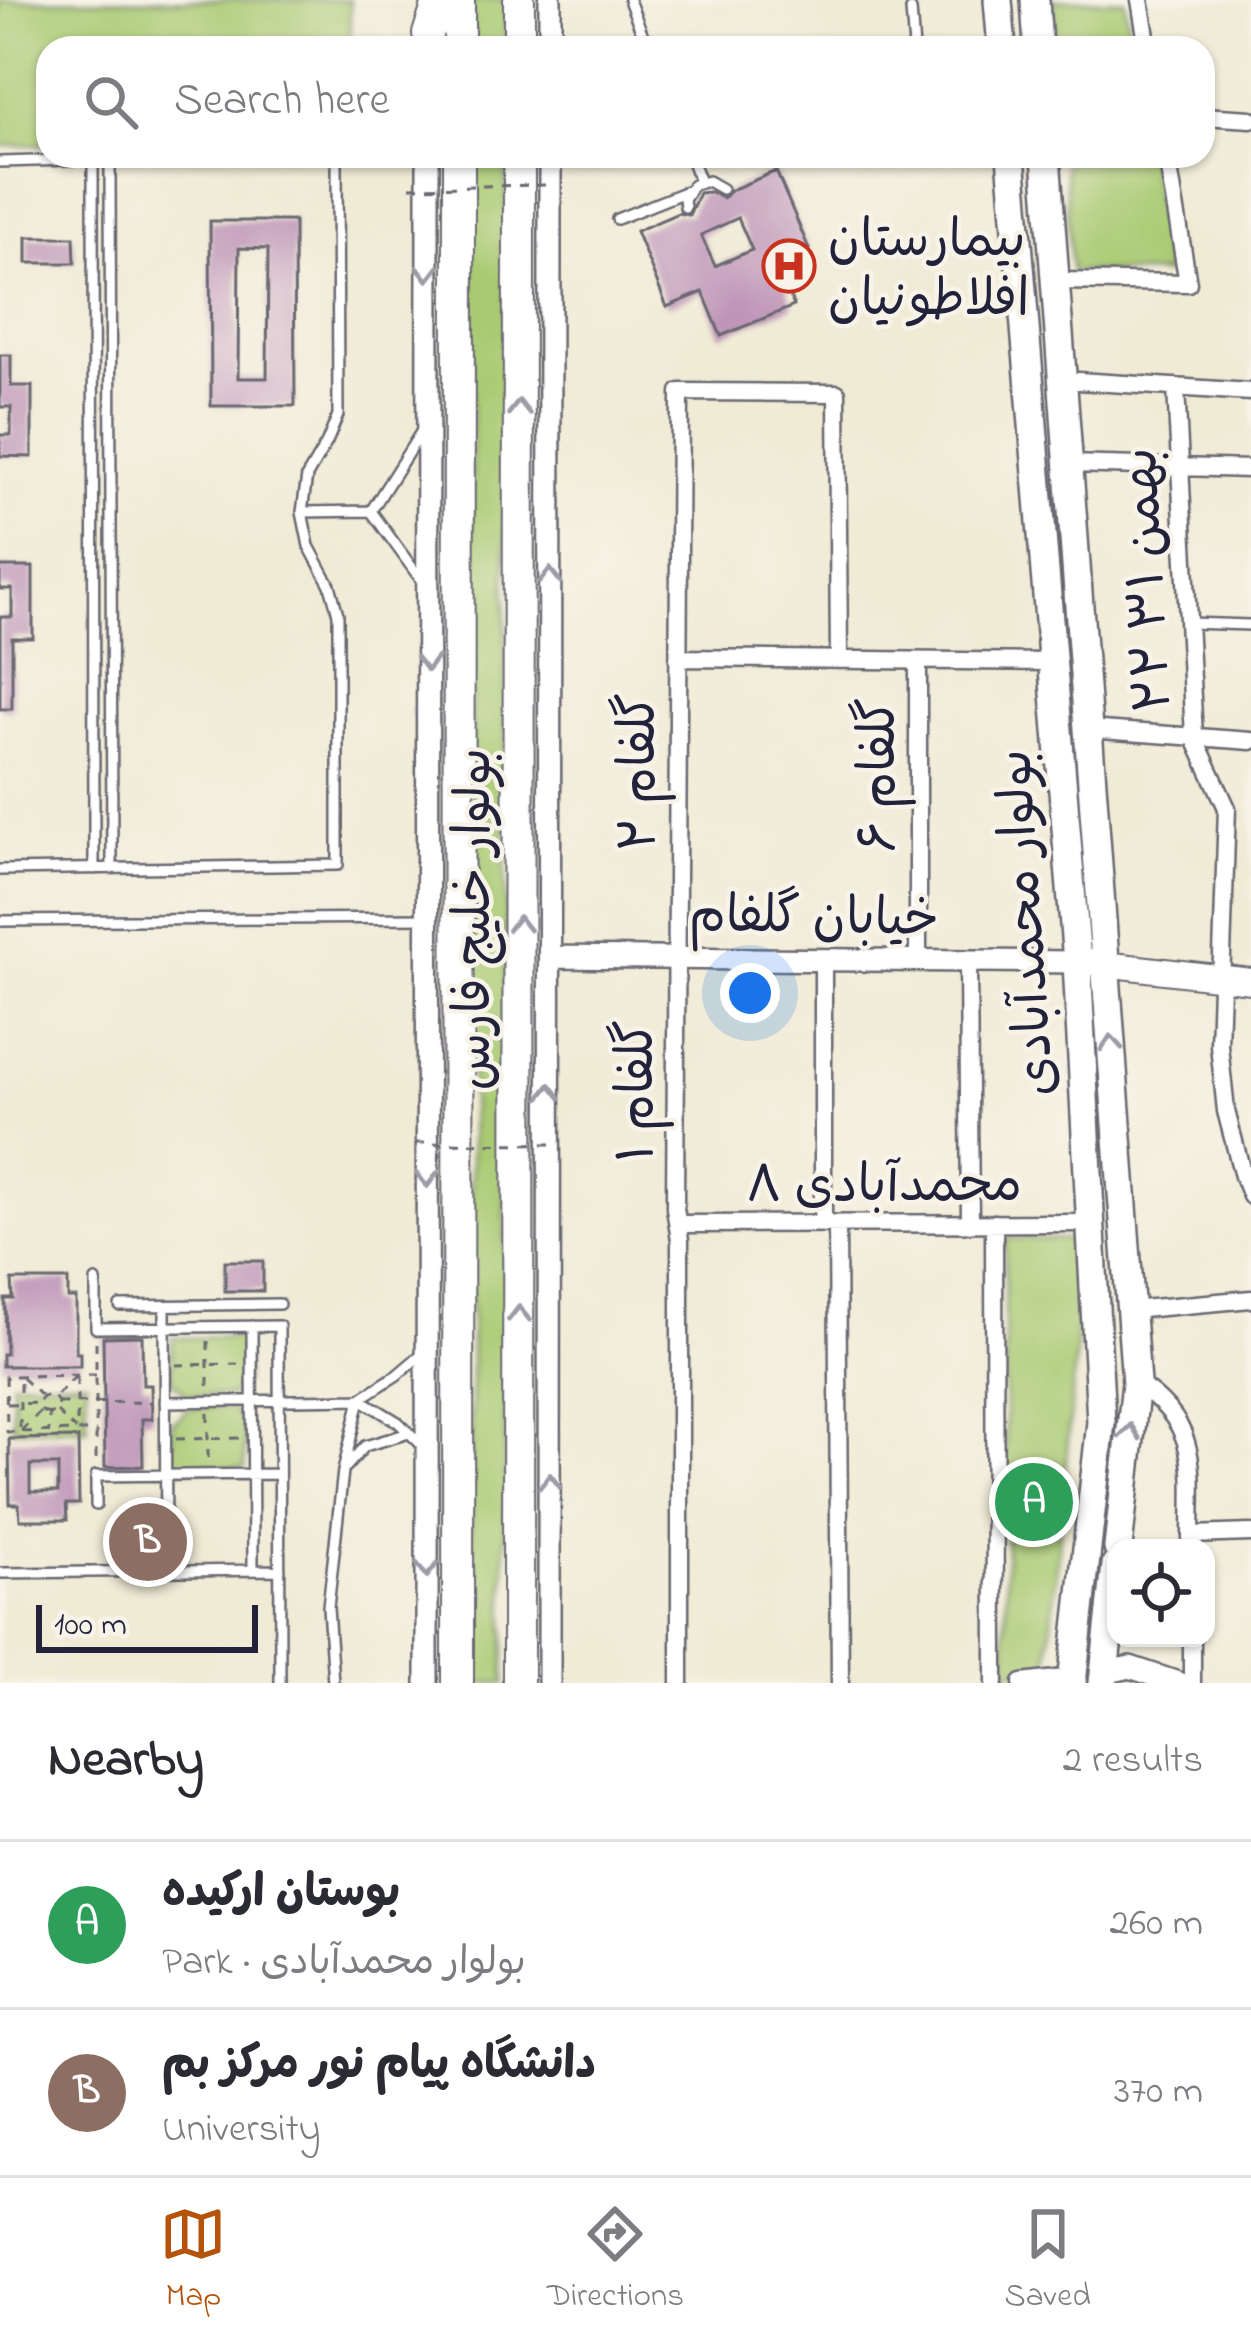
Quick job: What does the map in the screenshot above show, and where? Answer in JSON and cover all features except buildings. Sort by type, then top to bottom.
[{"type":"highway","points":[[429,36],[439,0]]},
{"type":"highway","points":[[459,0],[459,36]]},
{"type":"highway","points":[[519,0],[519,36]]},
{"type":"highway","name":"بولوار خلیج فارس","points":[[458,168],[458,1683]]},
{"type":"highway","name":"بولوار خلیج فارس","points":[[518,1683],[535,168]]},
{"type":"main road","points":[[998,0],[1001,36]]},
{"type":"main road","points":[[1035,0],[1037,36]]},
{"type":"main road","name":"بولوار محمدآبادی","points":[[1012,168],[1052,662],[1091,963],[1136,1383],[1119,1539]]},
{"type":"main road","name":"بولوار محمدآبادی","points":[[1047,168],[1088,730],[1090,1223],[1100,1422],[1072,1680]]},
{"type":"main road","points":[[1017,231],[1052,231]]},
{"type":"main road","points":[[1091,963],[1251,982]]},
{"type":"main road","points":[[1072,1680],[1104,1678],[1107,1647]]},
{"type":"street","points":[[428,0],[428,36]]},
{"type":"street","points":[[550,36],[550,1],[560,0]]},
{"type":"street","points":[[1140,0],[1146,36]]},
{"type":"street","points":[[1215,116],[1251,118]]},
{"type":"street","points":[[427,1683],[428,168]]},
{"type":"street","points":[[541,168],[550,185],[549,1683]]},
{"type":"street","points":[[1055,281],[1188,284],[1169,168]]},
{"type":"street","points":[[1062,380],[1251,392]]},
{"type":"street","name":"۲۲ بهمن ۳۱","points":[[1176,387],[1194,737],[1227,808],[1219,1045],[1226,1111],[1251,1196]]},
{"type":"street","name":"گلفام ۲","points":[[677,958],[680,392],[836,393],[839,660]]},
{"type":"street","points":[[1068,464],[1251,469]]},
{"type":"street","points":[[678,658],[1052,662]]},
{"type":"street","name":"گلفام ۶","points":[[918,661],[918,960]]},
{"type":"street","points":[[1088,730],[1251,741]]},
{"type":"street","name":"خیابان گلفام","points":[[550,957],[1091,963]]},
{"type":"street","name":"گلفام ۱","points":[[677,958],[680,1683]]},
{"type":"street","points":[[823,959],[839,1683]]},
{"type":"street","points":[[968,961],[970,1224]]},
{"type":"street","points":[[994,1223],[995,1683]]},
{"type":"street","name":"محمدآبادی ۸","points":[[678,1224],[1090,1223]]},
{"type":"street","points":[[1130,1310],[1251,1299]]},
{"type":"street","points":[[1136,1383],[1159,1397],[1183,1429],[1189,1450],[1191,1539]]},
{"type":"street","points":[[1204,1539],[1251,1532]]},
{"type":"street","points":[[1192,1647],[1192,1683]]},
{"type":"street","points":[[1104,1678],[1130,1667],[1178,1683]]},
{"type":"street","points":[[1022,1683],[1072,1680]]},
{"type":"lane","points":[[629,0],[643,36]]},
{"type":"lane","points":[[911,10],[913,36]]},
{"type":"lane","points":[[0,162],[36,161]]},
{"type":"lane","points":[[92,168],[94,869]]},
{"type":"lane","points":[[110,168],[112,868]]},
{"type":"lane","points":[[0,870],[338,865],[338,614],[330,585],[309,546],[302,512],[307,476],[338,415],[338,168]]},
{"type":"lane","points":[[695,168],[700,182]]},
{"type":"lane","points":[[617,219],[700,182],[722,189]]},
{"type":"lane","points":[[685,207],[687,191]]},
{"type":"lane","points":[[371,511],[428,422]]},
{"type":"lane","points":[[302,512],[371,511]]},
{"type":"lane","points":[[371,511],[428,588]]},
{"type":"lane","points":[[1188,623],[1251,625]]},
{"type":"lane","points":[[0,921],[427,918]]},
{"type":"lane","points":[[96,1281],[96,1328],[279,1326],[280,1683]]},
{"type":"lane","points":[[120,1306],[279,1304]]},
{"type":"lane","points":[[165,1306],[166,1571]]},
{"type":"lane","points":[[252,1326],[253,1570]]},
{"type":"lane","points":[[333,1683],[328,1606],[343,1472],[360,1400],[427,1350]]},
{"type":"lane","points":[[165,1402],[360,1400],[398,1422],[427,1449]]},
{"type":"lane","points":[[343,1472],[365,1446],[410,1433]]},
{"type":"lane","points":[[96,1505],[96,1476],[279,1474]]},
{"type":"lane","points":[[0,1573],[280,1570]]},
{"type":"path","points":[[410,187],[550,185]]},
{"type":"path","points":[[416,1143],[557,1144]]},
{"type":"path","points":[[96,1328],[96,1476]]},
{"type":"path","points":[[165,1365],[252,1364]]},
{"type":"path","points":[[56,1411],[57,1400],[77,1375]]},
{"type":"path","points":[[77,1375],[77,1431]]},
{"type":"path","points":[[96,1375],[7,1376],[7,1432],[96,1431]]},
{"type":"path","points":[[20,1376],[41,1400],[41,1411],[20,1432]]},
{"type":"path","points":[[20,1376],[20,1432]]},
{"type":"path","points":[[7,1404],[49,1395],[77,1403],[152,1402]]},
{"type":"path","points":[[41,1411],[56,1411]]},
{"type":"path","points":[[56,1411],[77,1431]]},
{"type":"path","points":[[49,1414],[49,1432]]},
{"type":"path","points":[[165,1439],[252,1438]]},
{"type":"green space","points":[[0,0],[350,0],[350,36],[36,36],[36,144],[0,146]]},
{"type":"green space","points":[[472,0],[506,0],[506,36],[472,36]]},
{"type":"green space","points":[[1053,0],[1125,0],[1130,36],[1055,36]]},
{"type":"green space","points":[[472,168],[506,168],[505,1683],[471,1683]]},
{"type":"green space","points":[[1065,168],[1151,168],[1167,274],[1071,271]]},
{"type":"green space","points":[[1005,1239],[1071,1239],[1077,1338],[1048,1666],[1006,1672]]},
{"type":"green space","points":[[245,1337],[245,1382],[231,1396],[186,1396],[172,1383],[172,1338]]},
{"type":"green space","points":[[86,1380],[87,1428],[13,1429],[12,1381]]},
{"type":"green space","points":[[186,1408],[231,1408],[245,1421],[245,1468],[172,1469],[172,1422]]},
{"type":"place","name":"بیمارستان افلاطونیان","points":[[789,266]]},
{"type":"place","name":"بوستان ارکیده","points":[[1034,1502]]},
{"type":"place","name":"دانشگاه پیام نور مرکز بم","points":[[148,1542]]}]
